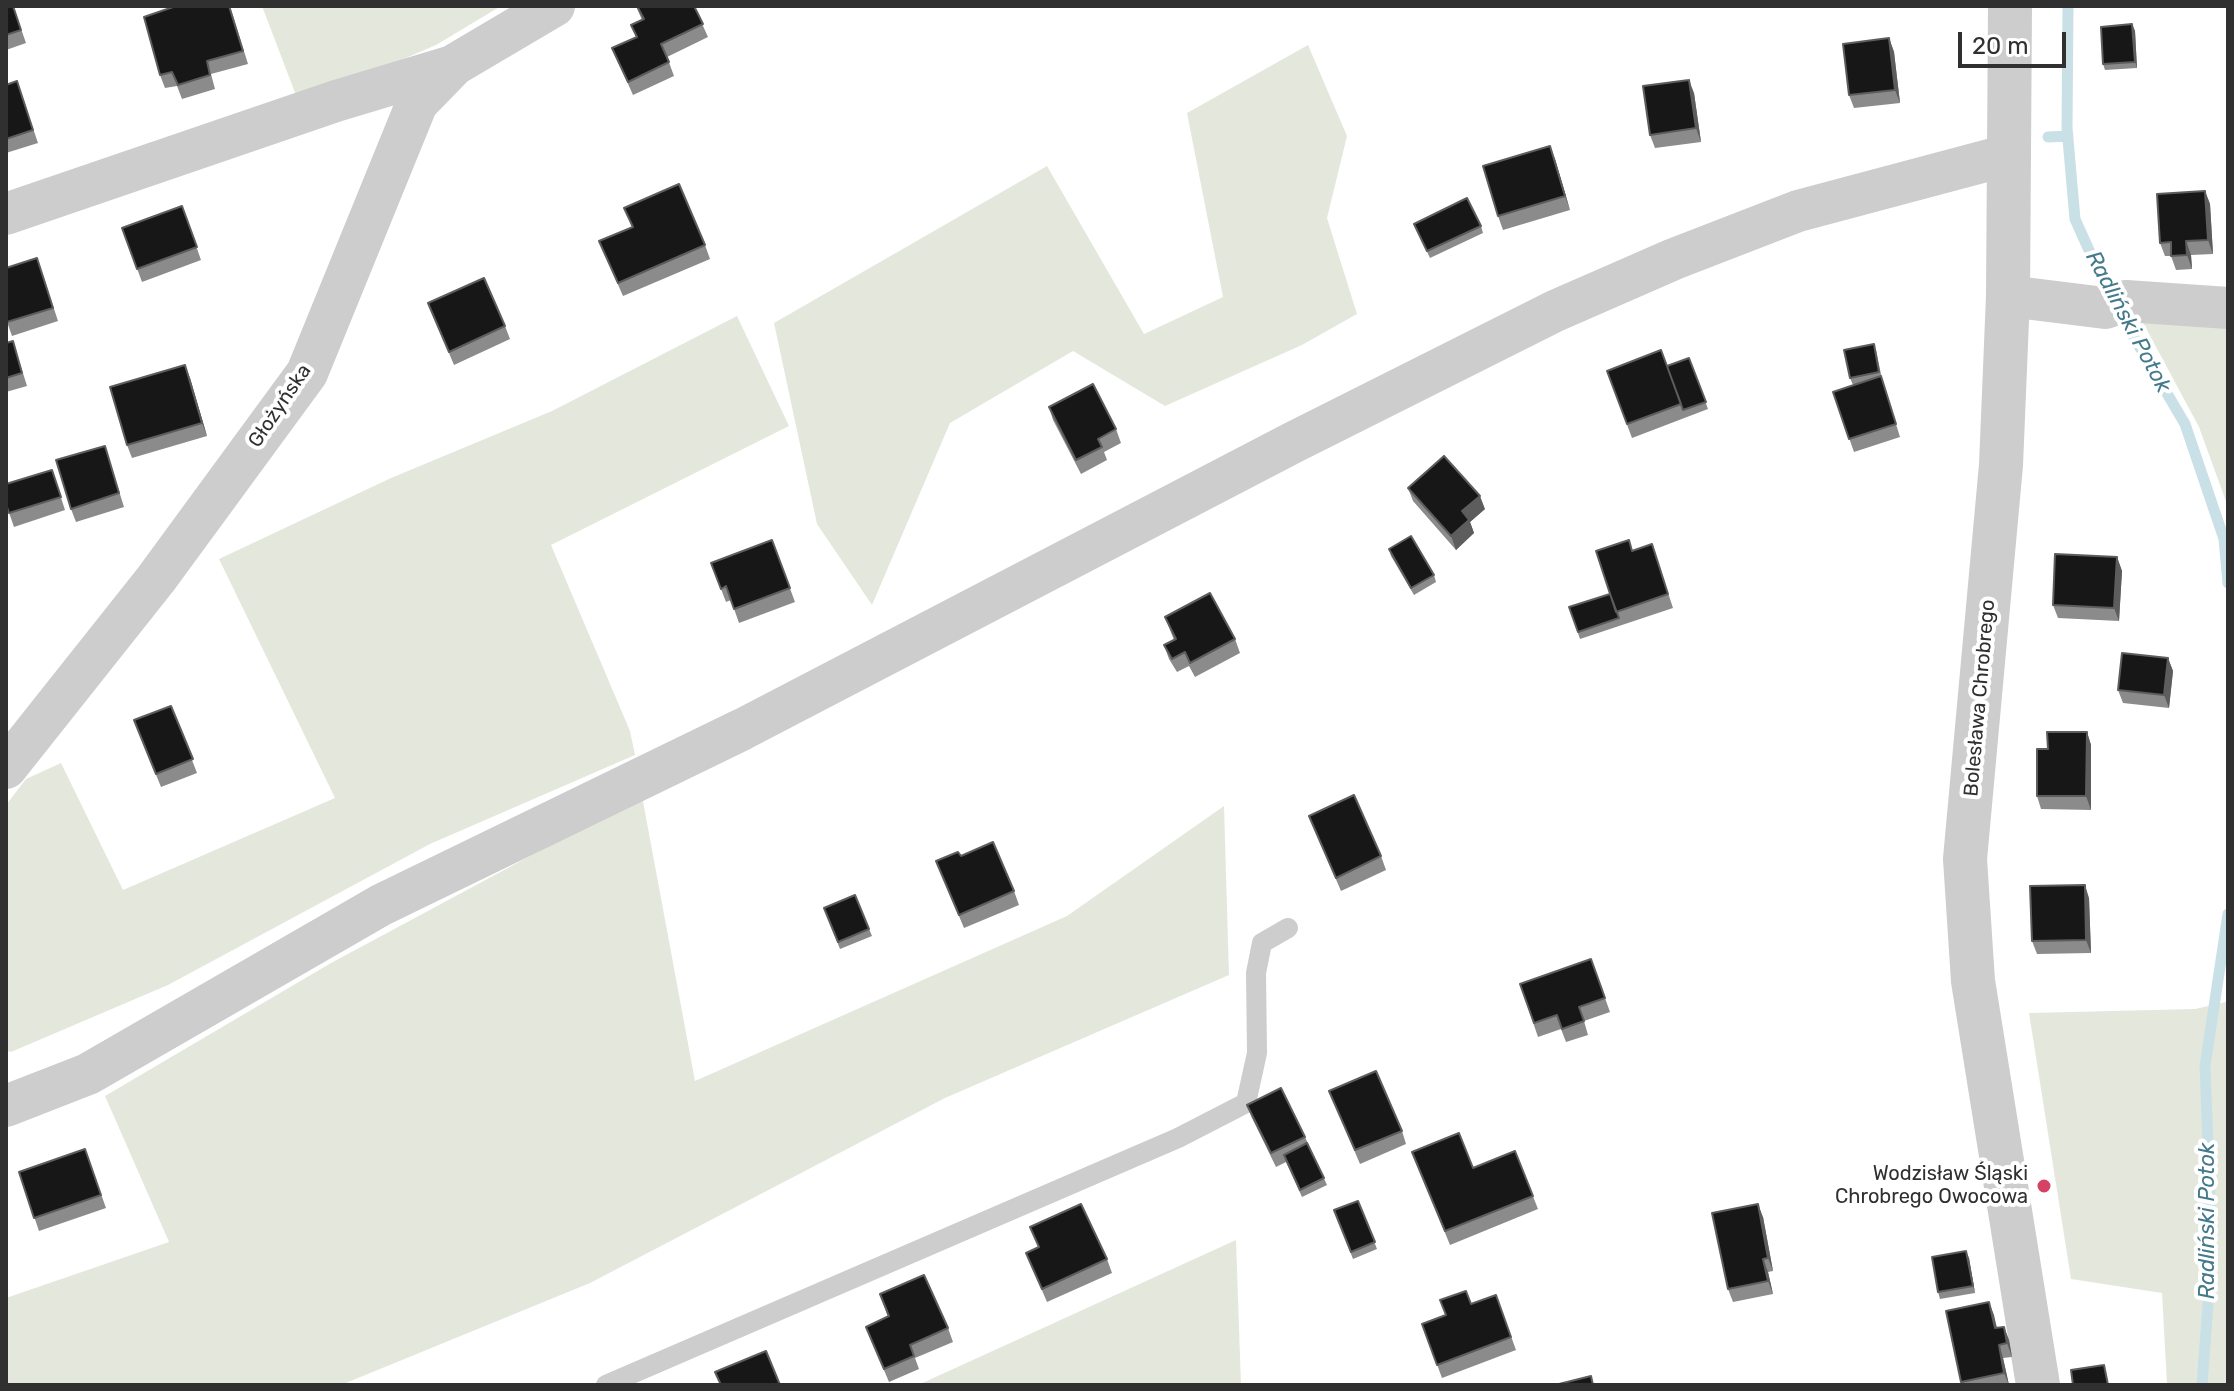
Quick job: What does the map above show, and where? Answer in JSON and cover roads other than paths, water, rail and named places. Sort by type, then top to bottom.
[{"type":"street","name":"Głożyńska","points":[[6,768],[156,579],[307,373],[417,103],[454,65],[554,6]]},
{"type":"street","name":"Bolesława Chrobrego","points":[[2010,6],[2008,296],[2001,465],[1965,859],[1973,981],[2038,1385]]},
{"type":"street","points":[[6,214],[336,101],[454,65]]},
{"type":"street","points":[[6,1106],[88,1074],[381,905],[743,729],[1294,442],[1555,311],[1674,259],[1798,211],[2008,155]]},
{"type":"street","points":[[2008,296],[2228,308]]},
{"type":"lane","points":[[606,1385],[1178,1138],[1246,1103],[1257,1053],[1256,973],[1262,943],[1288,928]]},
{"type":"waterway","name":"Radliński Potok","points":[[2068,6],[2067,128],[2075,219],[2110,297]]},
{"type":"waterway","points":[[2048,137],[2068,136]]},
{"type":"waterway","name":"Radliński Potok","points":[[2119,312],[2185,424],[2224,539],[2228,583]]},
{"type":"waterway","name":"Radliński Potok","points":[[2202,1385],[2212,1250],[2205,1066],[2228,914]]},
{"type":"place","name":"Wodzisław Śląski Chrobrego Owocowa","points":[[2044,1186]]}]
